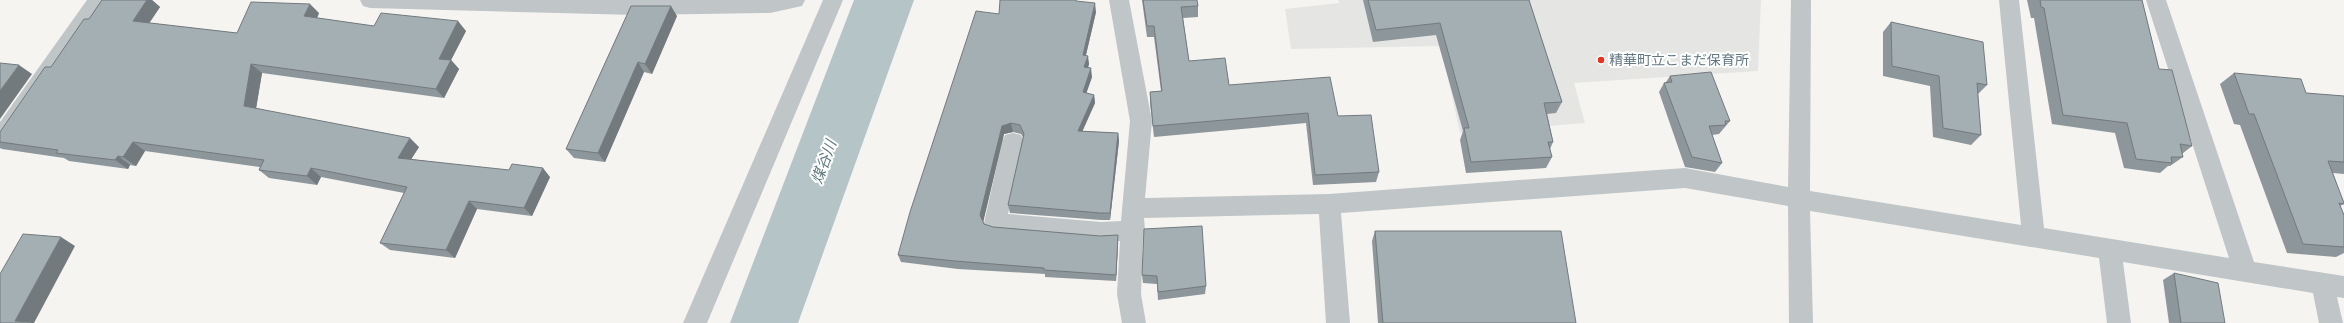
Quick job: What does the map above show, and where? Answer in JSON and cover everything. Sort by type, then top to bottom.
[{"type":"street","points":[[0,139],[98,0]]},
{"type":"street","points":[[370,0],[636,7],[770,4],[795,0]]},
{"type":"street","points":[[695,323],[833,0]]},
{"type":"street","points":[[1119,0],[1141,120],[1133,208],[1134,230],[1129,294],[1134,323]]},
{"type":"street","points":[[1800,323],[1799,198],[1801,0]]},
{"type":"street","points":[[2009,0],[2033,236]]},
{"type":"street","points":[[2156,0],[2245,271]]},
{"type":"street","points":[[1013,142],[995,223],[1101,232],[1134,230]]},
{"type":"street","points":[[1133,208],[1329,204],[1685,178],[2110,250],[2334,286],[2331,323]]},
{"type":"street","points":[[1329,204],[1338,323]]},
{"type":"street","points":[[2110,250],[2119,323]]},
{"type":"shaded area","name":"精華町立こまだ保育所","points":[[1338,0],[1761,0],[1758,71],[1574,83],[1585,123],[1460,133],[1441,46],[1291,49],[1285,9],[1339,3]]},
{"type":"building","points":[[102,0],[147,0],[133,21],[237,33],[251,2],[310,4],[304,16],[374,26],[381,13],[458,21],[439,59],[451,60],[436,89],[251,64],[244,106],[410,138],[398,158],[509,170],[512,164],[543,168],[524,208],[469,201],[446,250],[380,243],[407,187],[311,168],[307,176],[259,170],[264,160],[133,142],[123,157],[118,156],[115,160],[56,153],[58,150],[0,142],[0,132],[45,67],[51,67],[84,19],[89,19]]},
{"type":"building","points":[[1000,0],[1076,0],[1095,3],[1083,55],[1088,56],[1084,67],[1091,68],[1083,92],[1094,95],[1078,131],[1118,133],[1110,213],[1100,213],[1008,205],[1024,134],[1020,125],[1011,123],[1002,126],[980,215],[984,224],[993,227],[1100,236],[1118,235],[1116,275],[1044,270],[1044,268],[898,255],[910,212],[976,11],[999,14]]},
{"type":"building","points":[[1143,0],[1197,0],[1198,6],[1181,7],[1189,61],[1225,58],[1229,85],[1330,77],[1338,116],[1371,115],[1379,172],[1315,175],[1308,113],[1153,126],[1150,92],[1162,91],[1154,26],[1147,26]]},
{"type":"building","points":[[1368,0],[1529,0],[1562,102],[1544,103],[1553,142],[1548,142],[1552,157],[1471,162],[1464,128],[1469,128],[1440,23],[1376,30]]},
{"type":"building","points":[[2040,0],[2142,0],[2159,69],[2172,70],[2192,146],[2180,144],[2183,157],[2171,157],[2172,163],[2136,159],[2127,123],[2063,115],[2044,8],[2041,7]]},
{"type":"building","points":[[631,6],[671,6],[645,64],[638,62],[598,153],[566,149]]},
{"type":"building","points":[[1891,22],[1983,42],[1987,85],[1977,83],[1981,135],[1943,128],[1939,76],[1892,66]]},
{"type":"building","points":[[0,63],[19,65],[0,91]]},
{"type":"building","points":[[1711,72],[1730,121],[1725,121],[1726,125],[1709,126],[1722,163],[1692,157],[1664,83],[1672,82],[1670,76]]},
{"type":"building","points":[[2234,73],[2301,79],[2306,93],[2344,96],[2344,162],[2328,161],[2344,203],[2339,203],[2344,215],[2344,247],[2303,244],[2254,114],[2249,114]]},
{"type":"building","points":[[1202,226],[1206,286],[1158,292],[1157,276],[1142,275],[1144,229]]},
{"type":"building","points":[[1375,231],[1561,231],[1576,323],[1383,323]]},
{"type":"building","points":[[23,234],[61,237],[15,321],[31,323],[0,323],[0,274]]},
{"type":"building","points":[[2174,273],[2218,283],[2225,323],[2181,323]]},
{"type":"waterway","name":"煤谷川","points":[[764,323],[884,0]]},
{"type":"place","name":"精華町立こまだ保育所","points":[[1601,60]]}]
